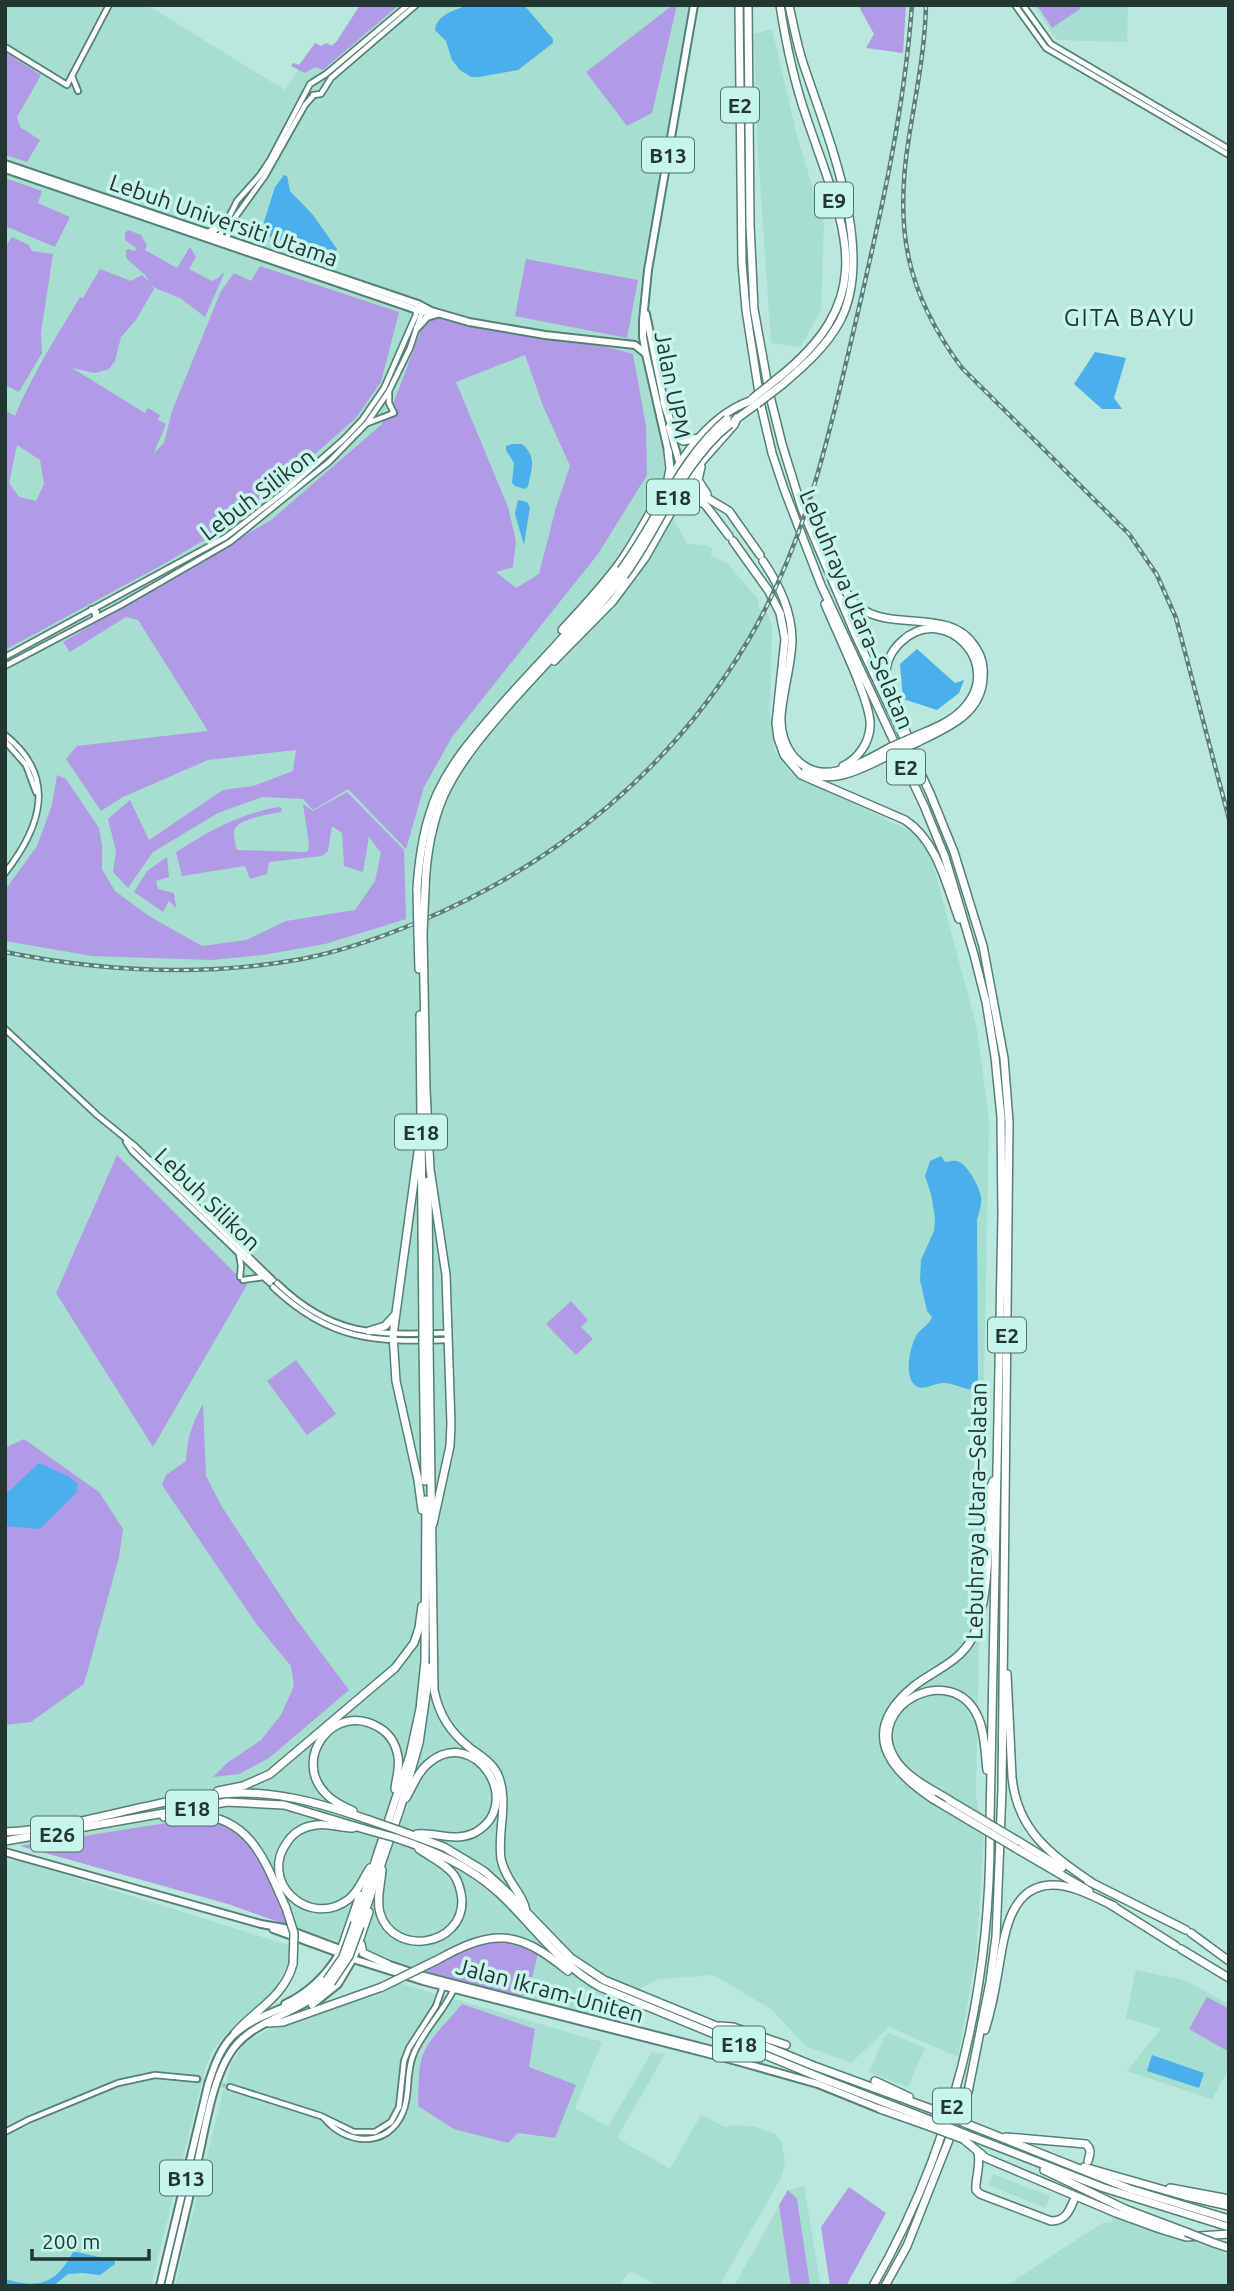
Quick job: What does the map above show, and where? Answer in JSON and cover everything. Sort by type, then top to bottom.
[{"type":"highway","name":"Lebuhraya Utara–Selatan","points":[[739,5],[742,250],[746,310],[761,406],[772,453],[821,585],[925,808],[945,857],[986,1002],[995,1057],[1000,1117],[1002,1216],[988,1914],[981,1977],[954,2099],[939,2144],[897,2242],[873,2286]]},
{"type":"highway","name":"Lebuhraya Utara–Selatan","points":[[748,5],[750,224],[754,309],[769,392],[802,509],[855,634],[930,793],[954,852],[983,946],[1004,1058],[1009,1122],[1002,1790],[996,1937],[968,2092],[907,2246],[885,2286]]},
{"type":"highway","name":"E9","points":[[780,5],[791,66],[844,232],[846,262],[838,307],[824,333],[780,381]]},
{"type":"highway","name":"E9","points":[[729,421],[813,359],[841,319],[851,287],[851,230],[822,113],[803,62],[789,5]]},
{"type":"highway","points":[[805,115],[816,120],[822,113]]},
{"type":"highway","points":[[552,649],[554,640],[621,561],[699,438],[727,412],[753,401]]},
{"type":"highway","name":"E9","points":[[729,421],[737,418],[753,401]]},
{"type":"highway","points":[[664,402],[675,436],[683,441],[699,438]]},
{"type":"highway","points":[[530,682],[540,676],[612,601],[645,558],[704,456],[734,425],[737,418]]},
{"type":"highway","name":"E18","points":[[421,889],[435,822],[453,778],[473,746],[603,602],[694,453],[709,435],[729,421]]},
{"type":"highway","points":[[667,486],[670,469],[668,451]]},
{"type":"highway","points":[[704,456],[698,480],[707,501],[768,590],[780,613],[785,639],[777,732],[780,746],[789,763],[801,775],[814,782],[917,827],[930,846],[974,955]]},
{"type":"highway","points":[[678,468],[688,483],[707,501],[729,511],[778,583],[789,612],[792,639],[781,717],[784,743],[797,761],[812,770],[827,772],[846,769],[961,719],[975,703],[984,678],[982,659],[977,649],[971,640],[954,628],[933,622],[873,615],[858,607],[847,595],[811,518],[802,509]]},
{"type":"highway","points":[[667,486],[678,485],[680,497]]},
{"type":"highway","points":[[662,528],[681,503],[689,500],[707,501]]},
{"type":"highway","name":"E18","points":[[426,1329],[421,1136],[420,856],[428,821],[447,776],[469,742],[622,573]]},
{"type":"highway","points":[[821,585],[822,597],[868,708],[870,727],[866,742],[858,755],[848,763],[827,772]]},
{"type":"highway","points":[[917,739],[953,718],[968,703],[976,687],[978,670],[974,655],[960,638],[944,631],[927,629],[905,638],[891,655],[886,674],[891,698],[929,784],[930,793]]},
{"type":"highway","points":[[789,763],[810,774],[828,778],[849,773],[892,750]]},
{"type":"highway","name":"E18","points":[[397,1806],[419,1709],[425,1661],[428,1124],[421,934]]},
{"type":"highway","points":[[428,1124],[430,1169],[446,1275],[450,1446],[431,1528]]},
{"type":"highway","points":[[421,1136],[393,1338],[396,1381],[422,1509],[426,1517]]},
{"type":"highway","points":[[369,1331],[384,1326],[395,1315]]},
{"type":"highway","name":"E18","points":[[379,1862],[419,1743],[432,1649],[426,1344]]},
{"type":"highway","points":[[996,1472],[990,1487],[982,1615],[971,1641],[957,1657],[914,1686],[897,1702],[888,1716],[883,1735],[887,1756],[902,1776],[933,1799],[1072,1874],[1188,1931],[1229,1961]]},
{"type":"highway","points":[[204,1796],[243,1786],[270,1774],[396,1668],[407,1655],[419,1628],[426,1580]]},
{"type":"highway","points":[[1003,1614],[1014,1794],[1025,1820],[1043,1847],[1091,1882]]},
{"type":"highway","points":[[432,1649],[434,1690],[444,1721],[458,1738],[489,1762],[500,1780],[501,1856],[506,1875],[525,1903],[526,1912]]},
{"type":"highway","points":[[990,1788],[982,1728],[976,1713],[967,1702],[952,1692],[927,1691],[911,1697],[898,1709],[892,1718],[890,1742],[893,1756],[918,1781],[1229,1978]]},
{"type":"highway","points":[[367,1820],[324,1792],[316,1774],[314,1759],[319,1742],[323,1735],[339,1724],[364,1721],[379,1727],[395,1745],[399,1760],[397,1806]]},
{"type":"highway","points":[[397,1806],[422,1769],[443,1754],[463,1754],[476,1759],[494,1781],[494,1808],[488,1821],[475,1832],[457,1837],[428,1833],[412,1839]]},
{"type":"highway","name":"E18","points":[[107,1814],[204,1796],[244,1793],[285,1796],[367,1820],[397,1834],[444,1847],[472,1862],[494,1879],[526,1912],[554,1951],[578,1973],[600,1987],[932,2124],[1104,2188],[1229,2227]]},
{"type":"highway","name":"E18","points":[[109,1824],[227,1802],[249,1801],[284,1805],[364,1829],[397,1834]]},
{"type":"highway","name":"E26","points":[[5,1832],[107,1814]]},
{"type":"highway","points":[[135,1819],[197,1815],[212,1817],[237,1827],[257,1848],[286,1908],[294,1933],[293,1964],[280,1991],[235,2033]]},
{"type":"highway","name":"E26","points":[[5,1841],[109,1824]]},
{"type":"highway","points":[[364,1829],[314,1825],[298,1832],[282,1850],[279,1863],[281,1882],[292,1898],[300,1904],[327,1908],[350,1898],[379,1862]]},
{"type":"highway","points":[[379,1862],[378,1906],[386,1925],[408,1941],[425,1942],[440,1937],[457,1921],[462,1905],[460,1889],[448,1868],[412,1839]]},
{"type":"highway","name":"E18","points":[[412,1839],[478,1877],[540,1933]]},
{"type":"highway","points":[[379,1862],[360,1948],[363,1953],[387,1964]]},
{"type":"highway","name":"B13","points":[[329,1981],[349,1956],[372,1871],[379,1862]]},
{"type":"highway","name":"B13","points":[[358,1924],[379,1862]]},
{"type":"highway","points":[[340,1951],[355,1907],[372,1871]]},
{"type":"highway","points":[[979,2042],[986,2029],[992,2005],[1006,1926],[1020,1901],[1038,1888],[1053,1885],[1070,1888],[1114,1906]]},
{"type":"highway","points":[[272,2022],[283,2022],[382,1987],[474,1941],[490,1938],[519,1940],[537,1948],[554,1951]]},
{"type":"highway","points":[[354,1957],[361,1940]]},
{"type":"highway","name":"E18","points":[[554,1951],[604,1980],[814,2066],[916,2102],[1130,2189],[1229,2219]]},
{"type":"highway","points":[[716,2026],[733,2027],[786,2045]]},
{"type":"highway","points":[[875,2081],[902,2092],[916,2102]]},
{"type":"highway","points":[[880,2109],[932,2124]]},
{"type":"highway","points":[[995,2135],[1086,2144],[1091,2153],[1088,2161]]},
{"type":"highway","points":[[964,2136],[978,2153],[980,2160],[976,2184],[976,2190],[980,2194],[1051,2221],[1063,2219],[1074,2200]]},
{"type":"highway","points":[[978,2153],[1116,2213],[1160,2229],[1186,2237],[1229,2234]]},
{"type":"highway","points":[[1012,2154],[1125,2209],[1223,2246]]},
{"type":"highway","points":[[1066,2163],[1229,2206]]},
{"type":"highway","points":[[1145,2185],[1229,2199]]},
{"type":"main road","name":"Jalan UPM","points":[[678,468],[668,451],[643,337],[648,270],[694,5]]},
{"type":"main road","name":"Lebuh Universiti Utama","points":[[5,164],[422,309]]},
{"type":"main road","name":"Lebuh Universiti Utama","points":[[5,169],[439,314],[545,335],[635,345],[646,354]]},
{"type":"main road","points":[[207,233],[227,226],[230,237],[235,242]]},
{"type":"main road","name":"Jalan UPM","points":[[645,305],[678,468]]},
{"type":"main road","points":[[413,332],[427,317],[439,314]]},
{"type":"main road","points":[[5,1852],[261,1924],[284,1928],[340,1951],[345,1962],[354,1957]]},
{"type":"main road","points":[[272,2013],[308,1990],[325,1974],[340,1951],[349,1946],[354,1957]]},
{"type":"main road","points":[[272,2022],[300,2012],[318,2001],[338,1984],[354,1957]]},
{"type":"main road","name":"Jalan Ikram-Uniten","points":[[354,1957],[728,2054],[733,2060]]},
{"type":"main road","name":"Jalan Ikram-Uniten","points":[[354,1957],[443,1986],[818,2084],[880,2109]]},
{"type":"main road","name":"B13","points":[[160,2286],[213,2069],[220,2054],[235,2033],[300,2001],[329,1981]]},
{"type":"main road","name":"B13","points":[[168,2286],[218,2082],[227,2060],[239,2041],[305,2004],[329,1981]]},
{"type":"main road","points":[[650,2035],[664,2043]]},
{"type":"street","points":[[5,47],[67,85],[109,5]]},
{"type":"street","points":[[222,240],[237,201],[260,175],[310,84],[408,5]]},
{"type":"street","points":[[227,226],[265,176],[304,106],[313,96],[320,95],[331,78],[416,5]]},
{"type":"street","points":[[1015,5],[1046,48],[1229,155]]},
{"type":"street","points":[[1023,5],[1051,44],[1229,149]]},
{"type":"street","points":[[56,78],[72,75]]},
{"type":"street","points":[[72,75],[78,91]]},
{"type":"street","points":[[315,81],[322,84],[323,89]]},
{"type":"street","points":[[308,89],[313,96]]},
{"type":"street","name":"Lebuh Silikon","points":[[5,657],[94,613],[121,605],[230,542],[319,471],[368,423],[390,391],[422,309]]},
{"type":"street","name":"Lebuh Silikon","points":[[5,666],[226,537],[324,458],[358,426],[373,405],[413,332],[416,315],[422,309]]},
{"type":"street","points":[[368,423],[394,413],[389,403],[390,391]]},
{"type":"street","points":[[5,735],[23,752],[35,771],[38,783],[37,814],[31,834],[5,873]]},
{"type":"street","points":[[5,741],[26,765],[37,796]]},
{"type":"street","name":"Lebuh Silikon","points":[[5,1029],[124,1139],[135,1146],[274,1284]]},
{"type":"street","name":"Lebuh Silikon","points":[[124,1139],[132,1151],[239,1254],[310,1314],[338,1331],[393,1338],[449,1337]]},
{"type":"street","points":[[239,1254],[242,1278],[264,1277]]},
{"type":"street","name":"Lebuh Silikon","points":[[310,1314],[339,1325],[393,1338]]},
{"type":"street","points":[[404,2081],[404,2061],[409,2048],[436,2006],[443,1986]]},
{"type":"street","points":[[230,2087],[324,2117],[354,2132],[365,2133],[383,2128],[398,2115],[404,2081],[415,2050],[454,1989]]},
{"type":"street","points":[[436,2006],[442,2010]]},
{"type":"street","points":[[427,2019],[433,2023]]},
{"type":"street","points":[[5,2132],[27,2120],[118,2083],[155,2075],[197,2080]]},
{"type":"shaded area","points":[[5,5],[147,5],[285,90],[304,61],[337,41],[361,5],[690,5],[645,253],[638,313],[639,332],[668,469],[667,477],[653,501],[676,523],[687,544],[706,545],[712,549],[711,556],[727,563],[757,598],[759,608],[768,614],[772,626],[770,713],[775,751],[791,773],[914,833],[930,853],[977,1029],[989,1121],[976,1796],[984,1834],[976,1956],[958,2057],[889,2027],[851,2063],[806,2046],[771,2009],[714,1975],[658,1979],[593,2015],[438,1975],[228,1904],[5,1841]]},
{"type":"shaded area","points":[[360,5],[399,5],[323,70],[315,67],[305,73],[291,66],[293,63],[299,65],[315,43],[332,46]]},
{"type":"shaded area","points":[[673,5],[677,5],[652,113],[627,126],[586,72]]},
{"type":"shaded area","points":[[858,5],[906,5],[903,53],[866,48],[874,34]]},
{"type":"shaded area","points":[[1034,5],[1128,5],[1127,42],[1057,40]]},
{"type":"shaded area","points":[[1037,5],[1078,5],[1080,9],[1052,28]]},
{"type":"shaded area","points":[[772,29],[798,140],[824,224],[821,311],[800,347],[771,343],[757,137],[754,34]]},
{"type":"shaded area","points":[[5,52],[41,75],[17,117],[20,127],[40,140],[27,162],[5,155]]},
{"type":"shaded area","points":[[5,178],[42,191],[38,203],[70,217],[55,247],[5,226]]},
{"type":"shaded area","points":[[128,230],[141,235],[147,245],[145,250],[177,268],[190,247],[196,257],[189,269],[212,281],[224,274],[205,317],[180,298],[151,284],[154,289],[136,320],[121,337],[115,361],[109,369],[95,373],[72,368],[145,413],[148,408],[160,415],[158,420],[166,424],[154,453],[164,443],[172,411],[221,291],[234,273],[251,281],[260,266],[399,312],[381,382],[356,418],[230,525],[5,650],[5,410],[15,416],[45,355],[100,269],[131,281],[142,275],[150,282],[126,258],[126,250],[137,249],[125,240]],"holes":[[[17,445],[40,460],[44,484],[36,501],[19,497],[9,483]]]},
{"type":"shaded area","points":[[12,237],[29,245],[32,251],[53,254],[41,333],[42,353],[19,392],[5,385],[5,247]]},
{"type":"shaded area","points":[[526,259],[638,280],[627,338],[515,316]]},
{"type":"shaded area","points":[[436,316],[526,336],[611,348],[633,354],[646,426],[647,475],[598,554],[452,737],[424,787],[406,849],[348,789],[313,810],[303,799],[262,797],[218,813],[153,852],[128,888],[113,872],[116,851],[108,819],[130,800],[149,840],[223,790],[253,786],[293,771],[296,750],[208,760],[123,797],[101,811],[66,759],[77,746],[208,731],[138,620],[126,617],[70,652],[63,642],[271,520],[381,425],[395,399],[421,330]],"holes":[[[525,355],[543,406],[570,466],[556,507],[539,574],[516,588],[496,572],[513,567],[516,541],[508,507],[456,382]]]},
{"type":"shaded area","points":[[57,775],[66,779],[99,828],[102,869],[115,891],[149,916],[202,946],[246,940],[286,921],[355,910],[375,881],[381,853],[369,837],[363,872],[344,866],[342,833],[332,826],[328,851],[322,856],[269,862],[267,874],[250,879],[245,866],[182,876],[176,852],[225,824],[278,807],[282,808],[281,812],[250,819],[236,827],[234,835],[237,850],[308,851],[303,804],[313,811],[347,792],[404,850],[406,919],[325,944],[263,955],[211,960],[92,956],[5,941],[5,890],[37,846],[52,805]]},
{"type":"shaded area","points":[[167,857],[169,877],[156,881],[158,889],[174,893],[176,908],[169,901],[163,912],[134,892],[147,871]]},
{"type":"shaded area","points":[[117,1155],[247,1285],[153,1447],[56,1293]]},
{"type":"shaded area","points":[[571,1301],[588,1320],[581,1327],[593,1339],[576,1355],[546,1324]]},
{"type":"shaded area","points":[[296,1360],[336,1414],[307,1435],[267,1381]]},
{"type":"shaded area","points":[[203,1404],[206,1476],[222,1507],[296,1619],[349,1690],[269,1758],[239,1774],[213,1777],[227,1763],[261,1740],[281,1715],[294,1686],[291,1666],[257,1625],[162,1485],[166,1475],[186,1461],[191,1431]]},
{"type":"shaded area","points":[[24,1439],[99,1492],[123,1529],[119,1557],[84,1684],[31,1722],[5,1725],[5,1448]]},
{"type":"shaded area","points":[[186,1820],[229,1828],[251,1846],[267,1870],[287,1925],[228,1904],[20,1846]]},
{"type":"shaded area","points":[[5,1860],[20,1861],[291,1946],[290,1959],[277,1986],[265,2001],[225,2035],[214,2048],[206,2066],[151,2286],[5,2286]]},
{"type":"shaded area","points":[[501,1940],[520,1944],[538,1955],[528,1992],[522,1997],[424,1971],[481,1943]]},
{"type":"shaded area","points":[[1136,1970],[1187,1981],[1229,2005],[1229,2068],[1212,2099],[1127,2071],[1161,2029],[1126,2018]]},
{"type":"shaded area","points":[[399,1983],[602,2042],[575,2108],[608,2127],[652,2052],[665,2054],[617,2138],[670,2169],[701,2115],[725,2127],[755,2127],[775,2134],[782,2143],[785,2164],[781,2178],[719,2286],[658,2286],[633,2272],[628,2273],[620,2286],[175,2286],[223,2091],[232,2063],[243,2045],[269,2029],[385,1992]]},
{"type":"shaded area","points":[[1207,1997],[1229,2009],[1229,2052],[1189,2029]]},
{"type":"shaded area","points":[[462,2004],[535,2029],[529,2067],[576,2085],[555,2138],[518,2133],[508,2143],[454,2129],[418,2106],[419,2071],[424,2052]]},
{"type":"shaded area","points":[[889,2033],[925,2048],[908,2087],[869,2072],[884,2038]]},
{"type":"shaded area","points":[[993,2174],[1050,2196],[1045,2208],[989,2185]]},
{"type":"shaded area","points":[[804,2186],[821,2286],[734,2286],[788,2190]]},
{"type":"shaded area","points":[[849,2187],[886,2213],[846,2286],[830,2286],[821,2227]]},
{"type":"shaded area","points":[[788,2190],[797,2199],[810,2286],[791,2286],[779,2205]]},
{"type":"shaded area","points":[[1112,2216],[1206,2245],[1229,2255],[1229,2286],[1006,2286],[1102,2223],[1112,2222]]},
{"type":"water","points":[[467,5],[524,5],[553,39],[553,43],[518,70],[471,77],[460,70],[452,60],[446,41],[435,30],[439,20]]},
{"type":"water","points":[[284,175],[287,176],[290,191],[313,215],[337,249],[334,257],[322,256],[302,242],[275,239],[262,228],[275,187]]},
{"type":"water","points":[[1095,352],[1126,358],[1114,398],[1122,409],[1102,409],[1074,384]]},
{"type":"water","points":[[522,444],[532,459],[528,487],[524,489],[512,483],[514,463],[506,446]]},
{"type":"water","points":[[518,500],[527,502],[530,507],[524,545],[515,514]]},
{"type":"water","points":[[917,649],[955,683],[964,680],[959,693],[937,710],[903,699],[900,664]]},
{"type":"water","points":[[941,1156],[945,1162],[960,1162],[968,1170],[981,1197],[977,1220],[976,1390],[943,1383],[919,1387],[912,1382],[910,1375],[912,1345],[932,1317],[927,1311],[920,1280],[921,1260],[934,1231],[935,1218],[925,1176],[930,1161]]},
{"type":"water","points":[[39,1463],[68,1476],[77,1483],[77,1492],[40,1529],[5,1526],[5,1495]]},
{"type":"water","points":[[1152,2055],[1204,2073],[1199,2088],[1147,2071]]},
{"type":"water","points":[[73,2252],[114,2257],[115,2264],[100,2275],[68,2274],[53,2286],[5,2286],[5,2279],[28,2284],[45,2281],[60,2271]]},
{"type":"tunnel","points":[[197,2079],[230,2087]]},
{"type":"railway","points":[[5,952],[116,968],[190,970],[265,965],[346,948],[418,922],[469,899],[517,872],[607,808],[647,770],[685,730],[719,686],[749,639],[769,601],[801,526],[835,410],[881,208],[897,128],[912,5]]},
{"type":"railway","points":[[926,5],[903,201],[904,231],[917,286],[928,313],[962,368],[1129,534],[1157,575],[1176,618],[1229,819]]},
{"type":"district","name":"GITA BAYU","points":[[1130,317]]}]
